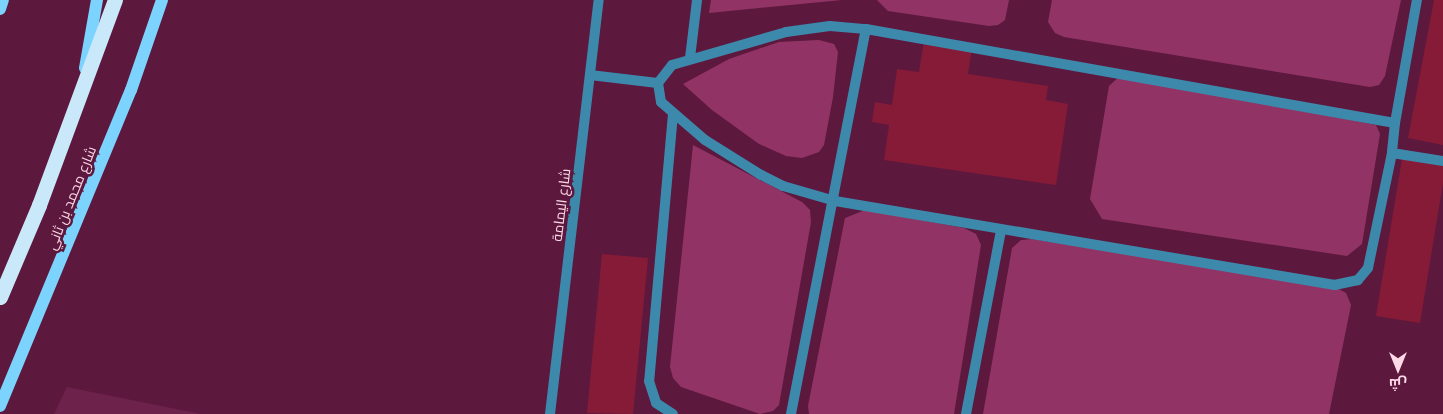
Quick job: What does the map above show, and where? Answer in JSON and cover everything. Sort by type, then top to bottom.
[{"type":"highway","points":[[0,297],[39,205],[115,0]]},
{"type":"main road","points":[[0,9],[3,0]]},
{"type":"main road","points":[[82,88],[96,0]]},
{"type":"main road","name":"شارع محمد بن ثاني","points":[[0,406],[131,90],[162,0]]},
{"type":"street","name":"شارع اليمامة","points":[[550,414],[599,0]]},
{"type":"street","points":[[690,58],[697,0]]},
{"type":"street","points":[[1396,122],[866,29],[830,26],[786,32],[690,58],[666,70],[658,83],[660,102],[673,114],[705,140],[761,175],[783,186],[835,201],[1001,231],[1343,285],[1358,280],[1368,268],[1392,153],[1417,0]]},
{"type":"street","points":[[791,414],[835,201],[866,29]]},
{"type":"street","points":[[590,75],[658,83]]},
{"type":"street","points":[[673,114],[649,381],[656,403],[673,414]]},
{"type":"street","points":[[1392,153],[1443,162]]},
{"type":"street","points":[[966,414],[1001,231]]},
{"type":"shaded area","points":[[711,0],[842,0],[709,13]]},
{"type":"shaded area","points":[[877,0],[1009,0],[1005,20],[998,25],[989,26],[888,11]]},
{"type":"shaded area","points":[[1052,0],[1401,0],[1385,76],[1379,85],[1370,87],[1064,37],[1055,33],[1048,22]]},
{"type":"shaded area","points":[[819,40],[834,44],[838,52],[833,97],[824,145],[819,152],[802,158],[786,156],[759,144],[712,110],[683,84],[729,59],[779,42]]},
{"type":"shaded area","points":[[1121,75],[1376,125],[1380,134],[1362,244],[1347,256],[1102,219],[1090,199],[1109,86]]},
{"type":"shaded area","points":[[693,145],[802,202],[810,210],[811,222],[779,405],[773,411],[760,414],[681,387],[673,378],[670,367]]},
{"type":"shaded area","points":[[865,210],[964,228],[976,234],[981,245],[954,414],[809,414],[808,406],[845,218]]},
{"type":"shaded area","points":[[1032,239],[1337,288],[1346,293],[1351,305],[1329,414],[983,414],[1012,248],[1021,240]]},
{"type":"shaded area","points":[[67,387],[201,414],[54,414]]},
{"type":"building","points":[[1434,0],[1443,0],[1443,145],[1408,138]]},
{"type":"building","points":[[924,41],[972,48],[968,74],[1048,86],[1046,100],[1068,104],[1056,185],[884,160],[889,125],[872,122],[875,102],[892,105],[897,69],[919,72]]},
{"type":"building","points":[[1402,159],[1443,165],[1443,183],[1420,323],[1376,316]]},
{"type":"building","points":[[602,254],[648,258],[633,414],[587,413]]}]
